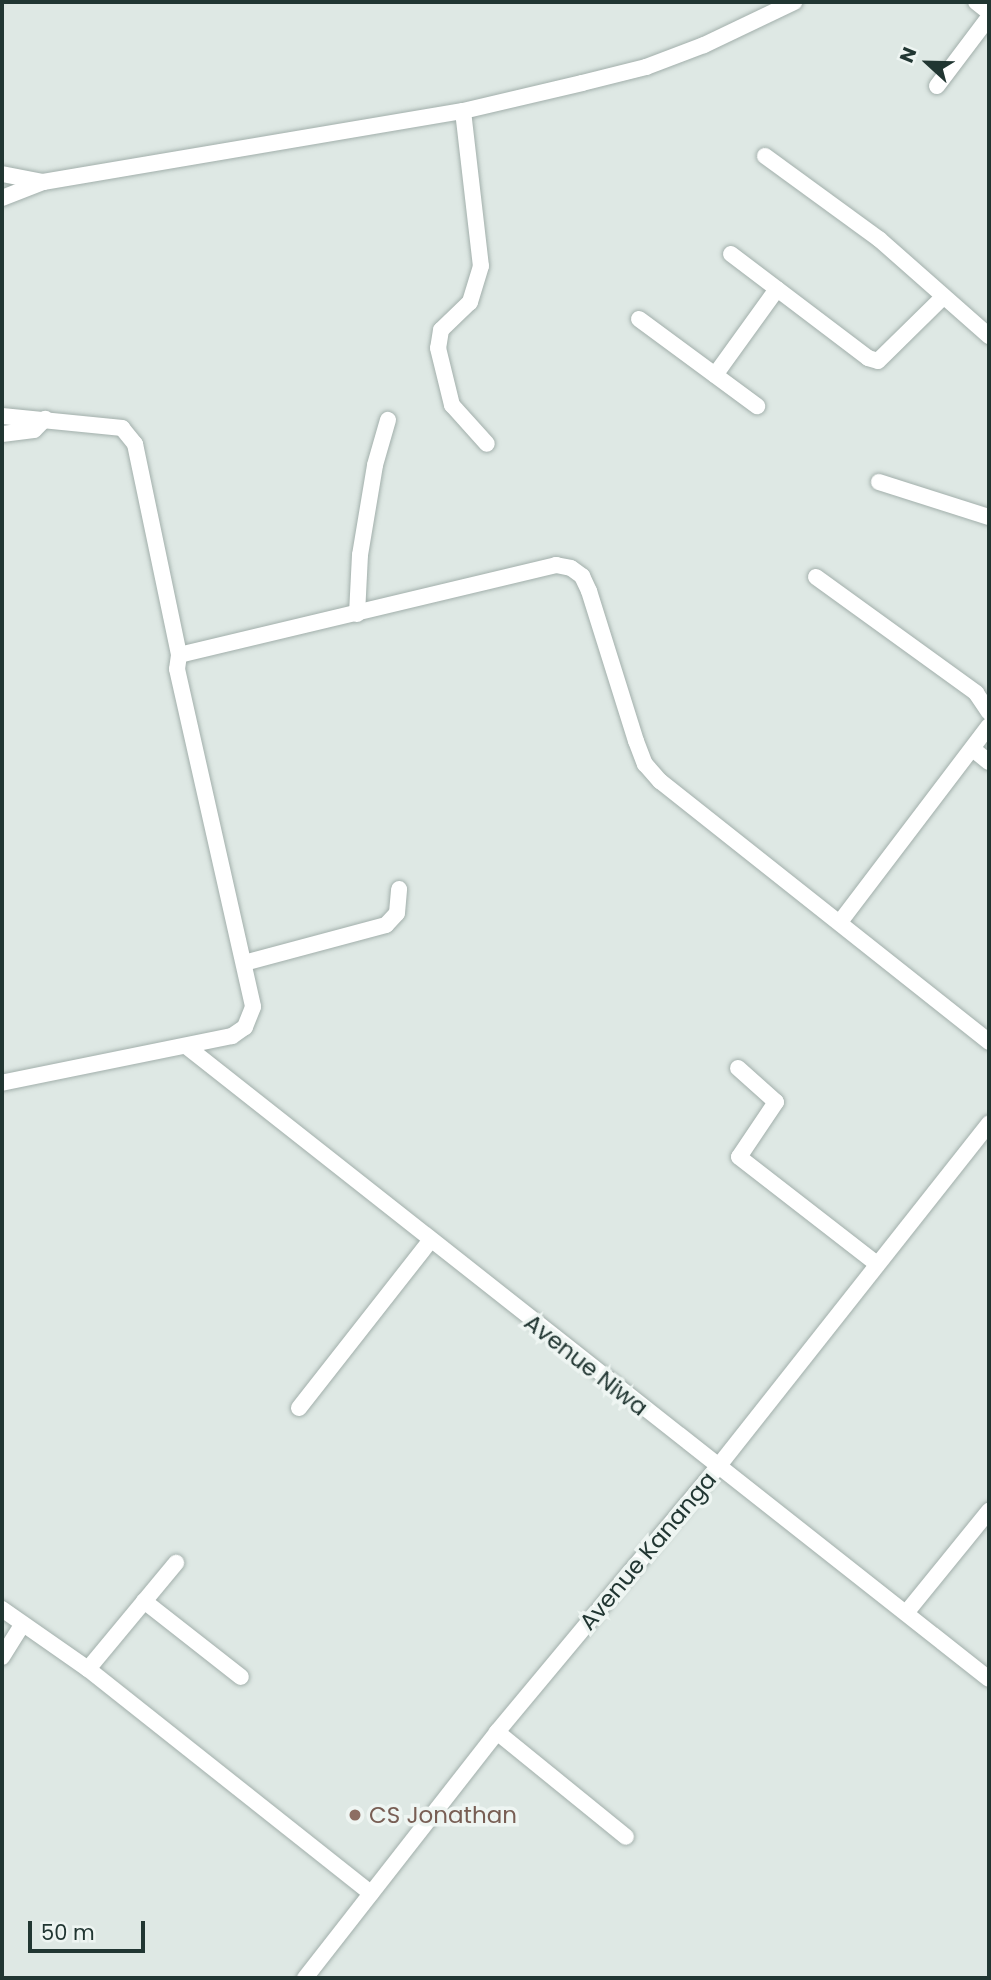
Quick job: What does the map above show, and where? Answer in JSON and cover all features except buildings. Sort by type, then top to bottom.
[{"type":"street","points":[[2,198],[43,182],[463,111],[646,67],[794,2]]},
{"type":"street","points":[[937,86],[989,15],[976,2]]},
{"type":"street","points":[[463,111],[481,266],[470,302],[441,330],[438,348],[452,405],[487,444]]},
{"type":"street","points":[[765,156],[879,239],[942,298],[989,336]]},
{"type":"street","points":[[2,174],[43,182]]},
{"type":"street","points":[[731,254],[878,361],[942,298]]},
{"type":"street","points":[[715,375],[777,289]]},
{"type":"street","points":[[639,319],[757,406]]},
{"type":"street","points":[[2,416],[122,428],[130,435],[179,655],[177,669],[253,1007],[246,1027],[232,1036],[2,1083]]},
{"type":"street","points":[[2,434],[34,430],[45,419]]},
{"type":"street","points":[[357,614],[360,555],[374,465],[388,420]]},
{"type":"street","points":[[879,482],[989,517]]},
{"type":"street","points":[[179,655],[556,565],[571,568],[582,576],[589,590],[645,764],[660,781],[989,1042]]},
{"type":"street","points":[[816,577],[976,693],[989,712]]},
{"type":"street","points":[[840,922],[974,750],[989,726]]},
{"type":"street","points":[[974,750],[989,762]]},
{"type":"street","points":[[244,962],[386,925],[397,914],[399,889]]},
{"type":"street","name":"Avenue Niwa","points":[[186,1046],[717,1468],[989,1679]]},
{"type":"street","points":[[738,1068],[776,1102],[739,1157],[877,1264]]},
{"type":"street","name":"Avenue Kananga","points":[[304,1978],[498,1732],[717,1468],[989,1123]]},
{"type":"street","points":[[299,1408],[430,1241]]},
{"type":"street","points":[[906,1613],[989,1511]]},
{"type":"street","points":[[88,1669],[176,1563]]},
{"type":"street","points":[[144,1601],[241,1677]]},
{"type":"street","points":[[2,1609],[88,1669],[371,1892]]},
{"type":"street","points":[[2,1657],[23,1623]]},
{"type":"street","points":[[498,1732],[626,1837]]},
{"type":"place","name":"CS Jonathan","points":[[355,1815]]}]
